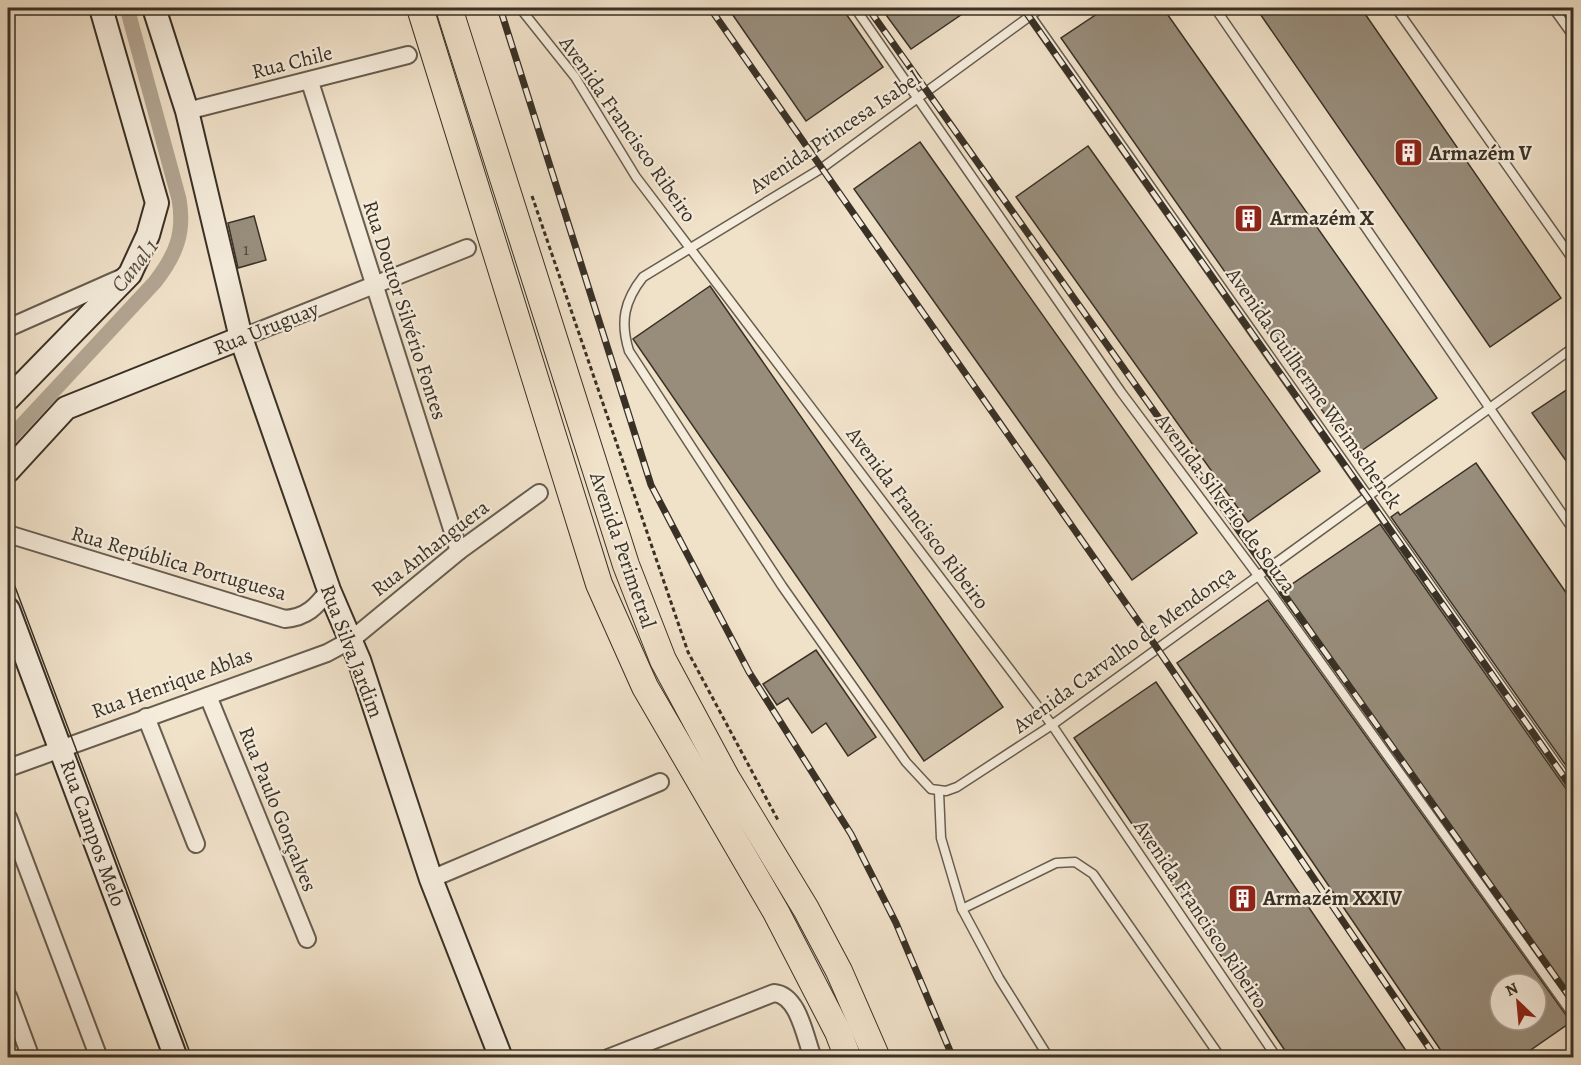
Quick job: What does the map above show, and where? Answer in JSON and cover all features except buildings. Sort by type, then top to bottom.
[{"type":"main road","name":"Avenida Perimetral","points":[[420,8],[600,584],[645,687],[776,912],[838,1032],[848,1058]]},
{"type":"main road","name":"Avenida Perimetral","points":[[449,8],[626,565],[663,660],[726,777],[806,909],[839,971],[878,1058]]},
{"type":"street","points":[[8,399],[130,274],[148,235],[157,203],[101,8]]},
{"type":"street","name":"Rua Silva Jardim","points":[[154,8],[187,111],[242,338],[328,590],[351,640],[431,879],[501,1058]]},
{"type":"street","name":"Rua Chile","points":[[187,111],[408,56]]},
{"type":"street","name":"Rua Doutor Silvério Fontes","points":[[310,82],[459,551]]},
{"type":"street","name":"Rua Uruguay","points":[[8,471],[66,408],[467,248]]},
{"type":"street","points":[[8,328],[130,274]]},
{"type":"street","name":"Rua Anhanguera","points":[[351,640],[459,551],[539,493]]},
{"type":"street","name":"Rua República Portuguesa","points":[[8,534],[285,619],[310,612],[328,590]]},
{"type":"street","name":"Rua Campos Melo","points":[[8,609],[176,1058]]},
{"type":"street","name":"Rua Henrique Ablas","points":[[8,768],[327,653],[351,640]]},
{"type":"street","name":"Rua Paulo Gonçalves","points":[[208,696],[307,939]]},
{"type":"street","points":[[146,717],[196,844]]},
{"type":"street","points":[[431,879],[660,782]]},
{"type":"street","points":[[8,817],[99,1058]]},
{"type":"street","points":[[608,1058],[766,995],[782,994],[793,1004],[813,1058]]},
{"type":"street","points":[[8,996],[30,1058]]},
{"type":"lane","name":"Avenida Francisco Ribeiro","points":[[520,8],[574,77],[636,177],[1052,725],[1277,1058]]},
{"type":"lane","name":"Avenida Silvério de Souza","points":[[855,8],[1121,392],[1258,575],[1574,1016]]},
{"type":"lane","name":"Avenida Princesa Isabel","points":[[939,792],[922,782],[906,762],[782,586],[630,351],[623,333],[624,312],[632,291],[643,277],[822,168],[918,98],[1027,11],[1041,8]]},
{"type":"lane","points":[[1215,8],[1574,531]]},
{"type":"lane","points":[[1396,8],[1574,261]]},
{"type":"lane","points":[[1553,8],[1574,37]]},
{"type":"lane","name":"Avenida Guilherme Weimschenck","points":[[1027,11],[1574,789]]},
{"type":"lane","name":"Avenida Carvalho de Mendonça","points":[[939,792],[957,787],[1052,725],[1492,409],[1574,347]]},
{"type":"lane","points":[[939,792],[941,838],[963,909],[999,978],[1049,1058]]},
{"type":"lane","points":[[963,909],[1056,863],[1075,862],[1093,874],[1221,1058]]},
{"type":"path","points":[[529,188],[688,652],[781,827]]},
{"type":"waterway","name":"Canal 1","points":[[8,440],[155,282],[173,253],[180,233],[179,199],[127,8]]},
{"type":"tram line","points":[[8,568],[192,1058]]},
{"type":"railway","points":[[500,8],[651,485],[749,672],[851,834],[896,923],[953,1058]]},
{"type":"railway","points":[[710,8],[1157,648],[1436,1058]]},
{"type":"railway","points":[[868,8],[1574,1003]]},
{"type":"railway","points":[[1023,8],[1574,791]]},
{"type":"place","name":"Armazém V","points":[[1408,153]]},
{"type":"place","name":"Armazém X","points":[[1249,218]]},
{"type":"place","name":"Armazém XXIV","points":[[1242,898]]}]
